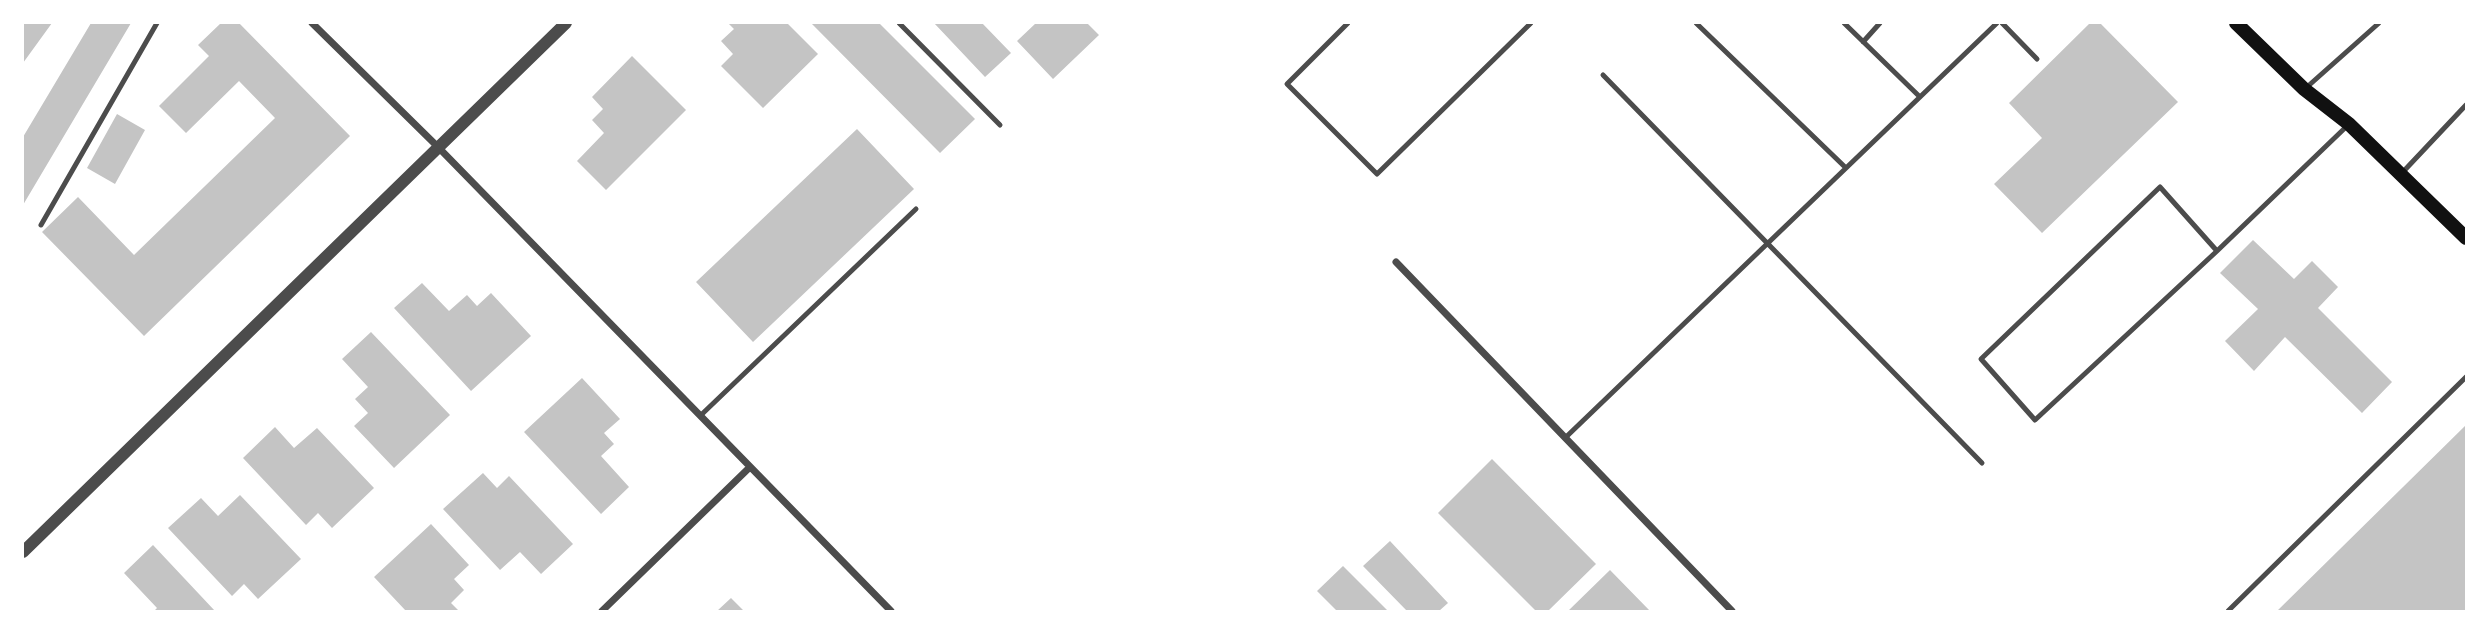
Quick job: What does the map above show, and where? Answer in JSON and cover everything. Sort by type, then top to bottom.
[{"type":"main road","points":[[2236,23],[2304,89],[2349,124],[2466,238]]},
{"type":"street","points":[[312,23],[438,147],[891,611]]},
{"type":"street","points":[[23,552],[566,23]]},
{"type":"street","points":[[1396,262],[1732,611]]},
{"type":"street","points":[[602,611],[750,467]]},
{"type":"lane","points":[[41,225],[157,23]]},
{"type":"lane","points":[[899,23],[1000,125]]},
{"type":"lane","points":[[1348,23],[1287,84],[1377,174],[1531,23]]},
{"type":"lane","points":[[1696,23],[1846,168]]},
{"type":"lane","points":[[1844,23],[1920,97]]},
{"type":"lane","points":[[1863,42],[1880,23]]},
{"type":"lane","points":[[1564,438],[2000,23],[2037,58]]},
{"type":"lane","points":[[2304,89],[2379,23]]},
{"type":"lane","points":[[1603,75],[1982,463]]},
{"type":"lane","points":[[2400,174],[2466,105]]},
{"type":"lane","points":[[2217,251],[2160,187],[1981,359],[2035,420],[2217,251],[2349,124]]},
{"type":"lane","points":[[699,416],[916,209]]},
{"type":"lane","points":[[2228,611],[2466,376]]},
{"type":"building","points":[[23,23],[52,23],[23,63]]},
{"type":"building","points":[[91,23],[131,23],[23,205],[23,137]]},
{"type":"building","points":[[221,23],[239,23],[350,136],[144,336],[42,232],[78,197],[134,255],[275,118],[239,81],[186,133],[159,106],[209,56],[198,45]]},
{"type":"building","points":[[728,23],[787,23],[818,54],[763,108],[721,66],[733,54],[721,41],[734,29]]},
{"type":"building","points":[[811,23],[879,23],[975,119],[940,153]]},
{"type":"building","points":[[934,23],[982,23],[1011,53],[985,77]]},
{"type":"building","points":[[1036,23],[1087,23],[1099,35],[1053,79],[1017,41]]},
{"type":"building","points":[[2090,23],[2100,23],[2178,102],[2042,233],[1994,184],[2042,138],[2009,103]]},
{"type":"building","points":[[632,56],[686,110],[606,190],[577,161],[604,133],[592,120],[603,109],[592,97]]},
{"type":"building","points":[[117,114],[145,130],[115,184],[87,168]]},
{"type":"building","points":[[857,129],[914,189],[753,342],[696,282]]},
{"type":"building","points":[[2253,240],[2294,279],[2312,261],[2338,287],[2318,308],[2392,382],[2362,413],[2285,337],[2254,371],[2225,341],[2258,309],[2220,273]]},
{"type":"building","points":[[422,283],[449,311],[467,295],[477,306],[491,293],[531,336],[471,391],[394,308]]},
{"type":"building","points":[[371,332],[450,415],[394,468],[354,426],[368,413],[355,399],[368,387],[342,359]]},
{"type":"building","points":[[582,378],[620,419],[604,433],[614,444],[601,456],[629,487],[601,514],[524,432]]},
{"type":"building","points":[[2466,425],[2466,611],[2277,611]]},
{"type":"building","points":[[275,427],[294,448],[317,428],[374,488],[332,528],[318,513],[306,525],[243,458]]},
{"type":"building","points":[[1492,459],[1596,564],[1548,611],[1536,611],[1438,513]]},
{"type":"building","points":[[483,473],[497,488],[509,476],[573,544],[541,574],[520,552],[500,570],[443,509]]},
{"type":"building","points":[[240,495],[301,559],[258,599],[244,584],[232,596],[168,528],[201,498],[218,516]]},
{"type":"building","points":[[431,524],[469,565],[454,579],[464,590],[451,603],[459,611],[406,611],[374,577]]},
{"type":"building","points":[[1390,541],[1448,603],[1439,611],[1407,611],[1363,566]]},
{"type":"building","points":[[153,545],[215,611],[154,611],[157,608],[124,573]]},
{"type":"building","points":[[1343,566],[1388,611],[1337,611],[1317,591]]},
{"type":"building","points":[[1610,570],[1650,611],[1568,611]]},
{"type":"building","points":[[731,598],[744,611],[717,611]]}]
